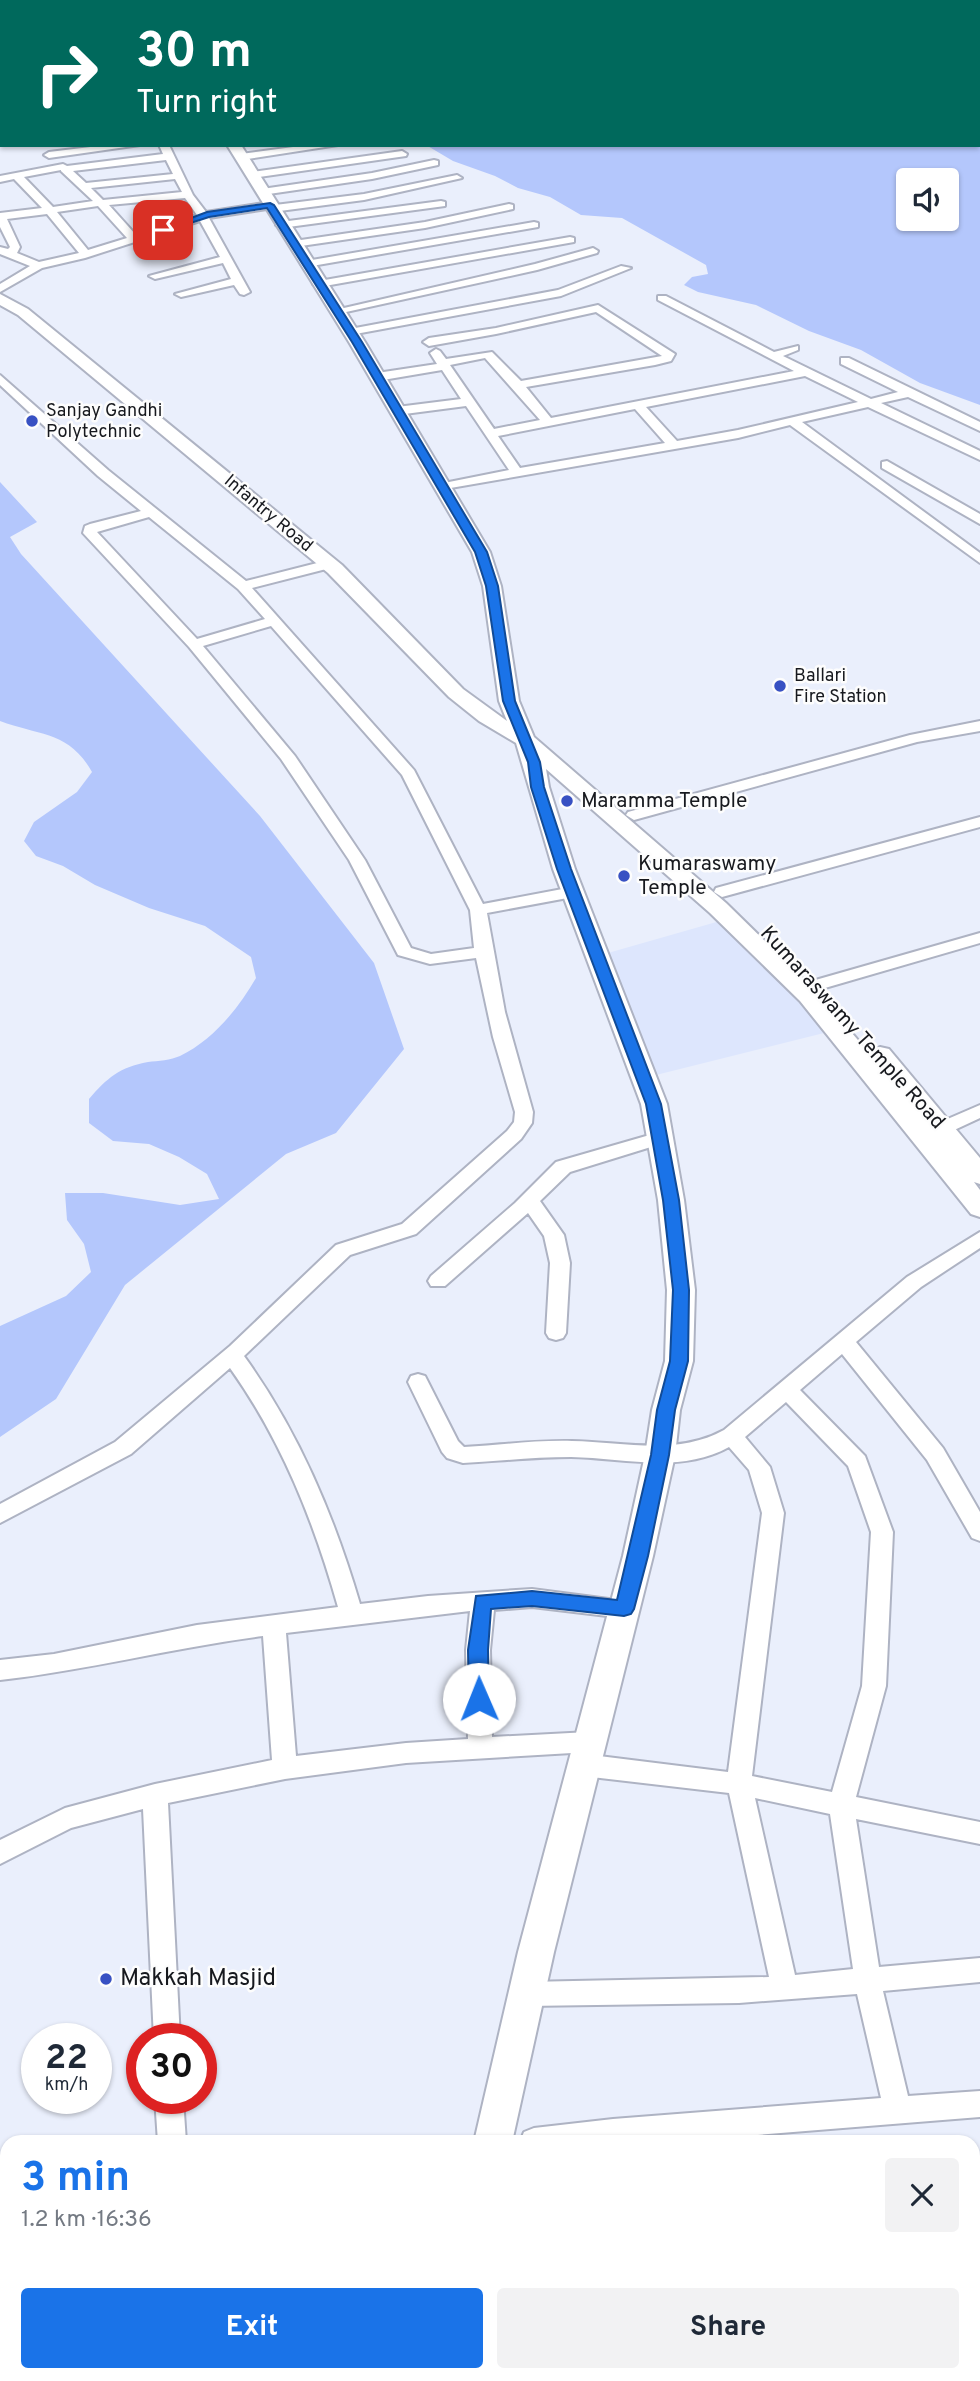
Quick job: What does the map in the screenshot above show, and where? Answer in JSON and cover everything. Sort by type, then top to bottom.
[{"type":"main road","points":[[238,151],[481,552],[492,586],[509,701],[527,737],[538,787],[573,892],[654,1104],[671,1200],[681,1290],[679,1361],[624,1609],[526,1994],[495,2135]]},
{"type":"main road","name":"Infantry Road","points":[[0,289],[29,304],[55,323],[323,545],[366,583],[462,683],[527,737]]},
{"type":"main road","name":"Kumaraswamy Temple Road","points":[[527,737],[563,756],[722,892],[818,985],[943,1128],[980,1175]]},
{"type":"main road","name":"Kumaraswamy Temple Road","points":[[527,737],[718,908],[807,996],[895,1100],[980,1208]]},
{"type":"street","points":[[41,147],[84,186],[134,239]]},
{"type":"street","points":[[49,155],[118,147]]},
{"type":"street","points":[[165,147],[188,195],[203,216],[244,292]]},
{"type":"street","points":[[238,151],[301,147]]},
{"type":"street","points":[[252,175],[402,154]]},
{"type":"street","points":[[0,178],[170,156]]},
{"type":"street","points":[[271,208],[372,176],[434,163]]},
{"type":"street","points":[[16,175],[49,209],[86,254]]},
{"type":"street","points":[[84,186],[179,176]]},
{"type":"street","points":[[0,289],[38,265],[86,254],[203,216],[364,197],[457,178]]},
{"type":"street","points":[[6,252],[15,247],[0,216],[188,195]]},
{"type":"street","points":[[271,208],[441,204]]},
{"type":"street","points":[[293,244],[425,225],[509,208]]},
{"type":"street","points":[[306,264],[534,225]]},
{"type":"street","points":[[319,284],[570,240]]},
{"type":"street","points":[[337,312],[537,267],[593,250]]},
{"type":"street","points":[[6,252],[38,265]]},
{"type":"street","points":[[155,276],[224,259]]},
{"type":"street","points":[[350,332],[576,289],[625,268]]},
{"type":"street","points":[[181,294],[236,281]]},
{"type":"street","points":[[518,385],[667,358],[669,354],[598,308],[576,289]]},
{"type":"street","points":[[662,298],[773,356],[980,456]]},
{"type":"street","name":"Infantry Road","points":[[0,299],[33,320],[329,564],[456,694],[486,717],[527,737]]},
{"type":"street","points":[[429,342],[496,331],[598,308]]},
{"type":"street","points":[[414,321],[517,472]]},
{"type":"street","points":[[773,356],[794,348]]},
{"type":"street","points":[[377,377],[488,354],[548,422]]},
{"type":"street","points":[[845,361],[980,426]]},
{"type":"street","points":[[492,433],[807,372]]},
{"type":"street","points":[[0,379],[151,512],[243,586],[409,773],[478,910],[482,951],[502,1044],[524,1112],[523,1123],[514,1135],[409,1229],[343,1250],[232,1355],[123,1448],[0,1514]]},
{"type":"street","points":[[444,487],[793,422],[909,393]]},
{"type":"street","points":[[0,401],[20,398]]},
{"type":"street","points":[[397,411],[468,402]]},
{"type":"street","points":[[637,404],[674,445]]},
{"type":"street","points":[[793,422],[980,559]]},
{"type":"street","points":[[887,465],[980,520]]},
{"type":"street","points":[[151,512],[95,527],[90,529],[90,533],[194,644],[287,756],[357,860],[404,951],[430,959],[482,951]]},
{"type":"street","points":[[243,586],[329,564]]},
{"type":"street","points":[[194,644],[274,621]]},
{"type":"street","points":[[634,815],[915,738],[980,726]]},
{"type":"street","points":[[722,892],[980,822]]},
{"type":"street","points":[[478,910],[573,892]]},
{"type":"street","points":[[818,985],[980,938]]},
{"type":"street","points":[[943,1128],[980,1111]]},
{"type":"street","points":[[438,1281],[530,1201],[563,1167],[660,1138]]},
{"type":"street","points":[[530,1201],[554,1235],[560,1263],[556,1333]]},
{"type":"street","points":[[418,1381],[450,1446],[463,1455],[570,1449],[660,1455],[708,1449],[732,1436],[914,1282],[980,1239]]},
{"type":"street","points":[[844,1342],[935,1454],[980,1532]]},
{"type":"street","points":[[232,1355],[271,1412],[315,1502],[334,1551],[352,1615]]},
{"type":"street","points":[[788,1390],[857,1462],[882,1532],[874,1686],[841,1805],[868,1982],[898,2111]]},
{"type":"street","points":[[732,1436],[759,1467],[773,1513],[739,1784],[785,1988]]},
{"type":"street","points":[[0,1670],[54,1664],[197,1635],[428,1605],[532,1598],[624,1609]]},
{"type":"street","points":[[480,1748],[478,1650],[483,1601]]},
{"type":"street","points":[[275,1625],[285,1768]]},
{"type":"street","points":[[0,1853],[65,1819],[155,1795],[285,1768],[480,1748],[586,1754],[980,1833]]},
{"type":"street","points":[[155,1795],[166,2023]]},
{"type":"street","points":[[526,1994],[739,1992],[980,1970]]},
{"type":"street","points":[[635,2135],[980,2104]]},
{"type":"street","points":[[170,2114],[172,2135]]},
{"type":"shaded area","points":[[429,147],[980,147],[980,405],[920,383],[861,350],[809,331],[756,305],[698,292],[684,285],[692,277],[708,274],[706,265],[622,218],[581,215],[550,197],[518,188],[495,176],[453,161]]},
{"type":"shaded area","points":[[0,482],[37,522],[10,537],[21,554],[260,816],[374,963],[404,1049],[336,1133],[286,1154],[125,1285],[56,1399],[0,1437],[0,1326],[66,1296],[91,1272],[84,1244],[67,1220],[65,1193],[103,1193],[180,1205],[219,1199],[207,1174],[179,1157],[149,1144],[113,1141],[89,1123],[89,1099],[108,1079],[122,1070],[176,1057],[192,1049],[214,1032],[233,1012],[256,978],[251,957],[205,926],[149,908],[95,885],[63,866],[36,856],[24,841],[34,822],[77,792],[92,772],[74,749],[63,742],[0,721]]},
{"type":"shaded area","points":[[720,921],[828,1032],[652,1076],[608,953]]},
{"type":"place","name":"Sanjay Gandhi Polytechnic","points":[[32,421]]},
{"type":"place","name":"Ballari Fire Station","points":[[780,686]]},
{"type":"place","name":"Maramma Temple","points":[[567,801]]},
{"type":"place","name":"Kumaraswamy Temple","points":[[624,876]]},
{"type":"place","name":"Makkah Masjid","points":[[106,1979]]},
{"type":"route","points":[[163,230],[207,215],[270,205],[357,342],[481,552],[492,586],[509,701],[534,762],[536,781],[564,869],[654,1104],[671,1200],[681,1290],[679,1361],[666,1410],[660,1455],[638,1556],[624,1609],[532,1598],[483,1601],[478,1650],[479,1699]]}]
